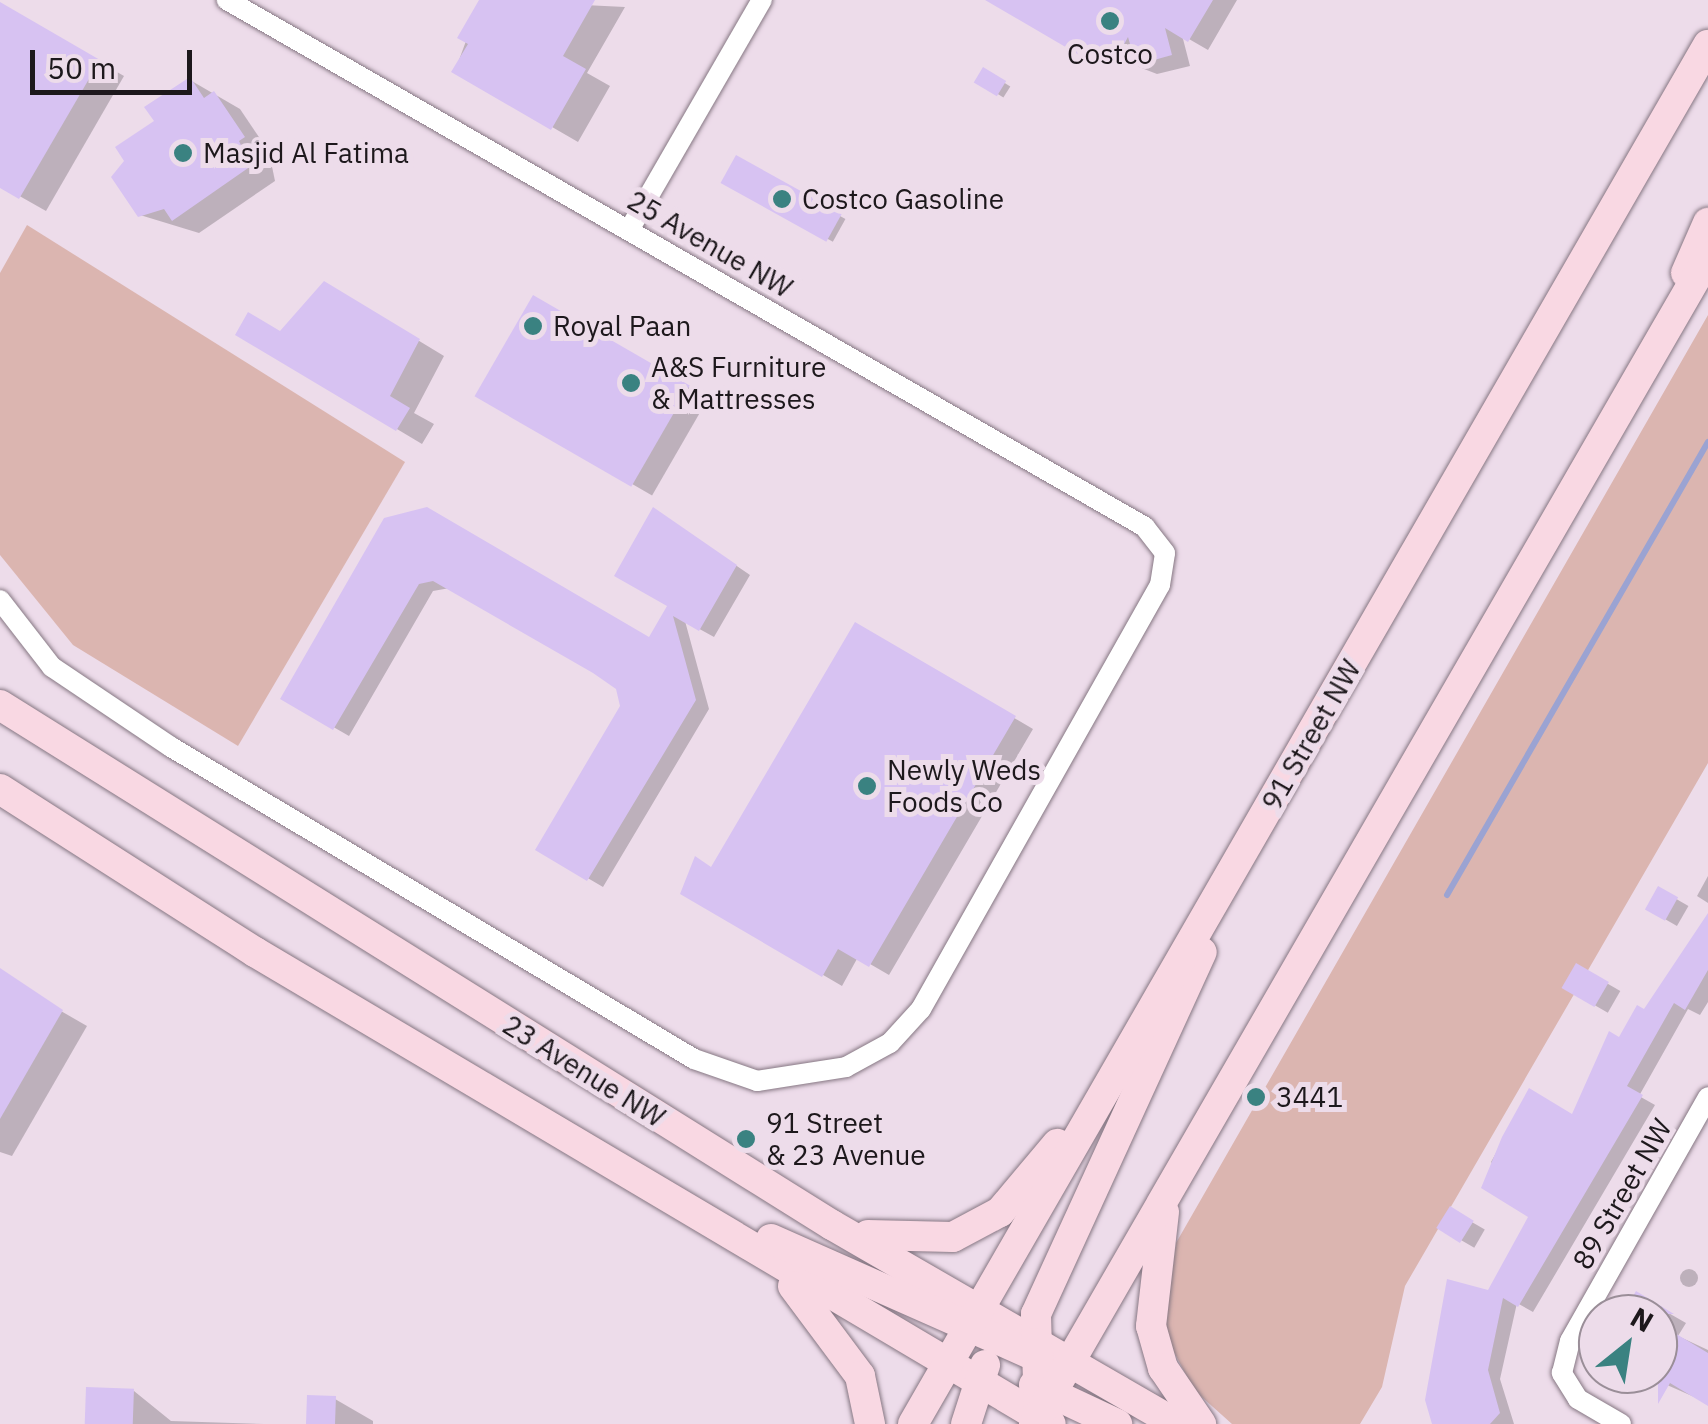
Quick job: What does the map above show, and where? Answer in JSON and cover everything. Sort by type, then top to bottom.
[{"type":"main road","name":"91 Street NW","points":[[966,1424],[979,1347],[1124,1059],[1708,45]]},
{"type":"main road","points":[[1645,362],[1708,223]]},
{"type":"main road","points":[[1039,1391],[1072,1363],[1708,257]]},
{"type":"main road","name":"23 Avenue NW","points":[[0,705],[832,1225],[979,1347],[1039,1391]]},
{"type":"main road","name":"23 Avenue NW","points":[[0,790],[575,1143],[947,1364],[979,1347]]},
{"type":"main road","points":[[1039,1391],[1042,1296],[1171,1031],[1242,854]]},
{"type":"main road","points":[[832,1225],[932,1243],[1000,1212],[1124,1059]]},
{"type":"main road","points":[[575,1143],[979,1347],[1039,1391],[1117,1424]]},
{"type":"main road","points":[[1167,1192],[1151,1326],[1163,1368],[1201,1424]]},
{"type":"main road","points":[[758,1252],[824,1317],[860,1376],[870,1424]]},
{"type":"main road","points":[[1072,1363],[1176,1424]]},
{"type":"main road","points":[[913,1424],[947,1364]]},
{"type":"street","name":"25 Avenue NW","points":[[0,600],[83,691],[694,1059],[758,1081],[846,1067],[890,1043],[921,1009],[1160,585],[1160,542],[629,230],[227,0]]},
{"type":"street","points":[[629,230],[762,0]]},
{"type":"street","name":"89 Street NW","points":[[1621,1424],[1578,1399],[1562,1373],[1570,1340],[1708,1097]]},
{"type":"shaded area","points":[[27,225],[405,462],[238,746],[73,645],[0,555],[0,273]]},
{"type":"shaded area","points":[[1708,315],[1708,763],[1405,1286],[1382,1387],[1360,1424],[1232,1424],[1194,1390],[1164,1333],[1176,1243]]},
{"type":"building","points":[[479,0],[595,0],[563,56],[586,69],[551,130],[451,72],[468,44],[457,38]]},
{"type":"building","name":"Costco","points":[[985,0],[1213,0],[1188,42],[1165,28],[1172,55],[1136,65],[1128,37],[1115,61],[1093,48],[1086,59]]},
{"type":"building","points":[[0,2],[100,60],[19,199],[0,188]]},
{"type":"building","points":[[983,67],[1006,81],[997,96],[974,82]]},
{"type":"building","name":"Masjid Al Fatima","points":[[190,77],[204,98],[214,91],[245,137],[239,141],[251,166],[172,221],[164,209],[138,217],[111,177],[124,161],[115,147],[154,121],[144,107]]},
{"type":"building","name":"Costco Gasoline","points":[[736,155],[842,214],[826,242],[720,183]]},
{"type":"building","points":[[324,281],[420,339],[390,396],[410,408],[396,431],[235,335],[248,312],[280,331]]},
{"type":"building","points":[[533,295],[690,386],[631,487],[474,396]]},
{"type":"building","points":[[427,507],[649,637],[667,606],[614,576],[653,507],[737,565],[699,631],[673,616],[696,700],[587,881],[535,850],[620,706],[616,689],[593,673],[433,581],[419,584],[333,730],[280,699],[384,518]]},
{"type":"building","name":"Newly Weds Foods Co","points":[[855,622],[1016,716],[869,967],[838,949],[822,977],[680,894],[695,856],[711,867]]},
{"type":"building","points":[[1658,886],[1678,897],[1665,921],[1645,910]]},
{"type":"building","points":[[1708,913],[1708,970],[1685,1010],[1674,1003],[1627,1086],[1643,1095],[1518,1307],[1503,1298],[1488,1370],[1500,1413],[1490,1424],[1432,1424],[1425,1400],[1447,1279],[1488,1290],[1528,1217],[1481,1188],[1502,1137],[1529,1088],[1572,1114],[1609,1031],[1619,1037],[1637,1005],[1644,1009]]},
{"type":"building","points":[[1576,963],[1609,982],[1594,1007],[1562,988]]},
{"type":"building","points":[[0,968],[63,1010],[0,1119]]},
{"type":"building","points":[[1450,1206],[1474,1221],[1460,1243],[1436,1228]]},
{"type":"building","points":[[1678,1335],[1708,1353],[1708,1406],[1678,1388]]},
{"type":"building","points":[[86,1387],[134,1389],[133,1424],[85,1424]]},
{"type":"building","points":[[307,1395],[336,1396],[335,1424],[306,1424]]},
{"type":"waterway","points":[[1447,895],[1708,442]]},
{"type":"place","name":"Costco","points":[[1110,21]]},
{"type":"place","name":"Masjid Al Fatima","points":[[183,153]]},
{"type":"place","name":"Costco Gasoline","points":[[782,199]]},
{"type":"place","name":"Royal Paan","points":[[533,326]]},
{"type":"place","name":"A&S Furniture & Mattresses","points":[[631,383]]},
{"type":"place","name":"Newly Weds Foods Co","points":[[867,786]]},
{"type":"place","name":"3441","points":[[1256,1097]]},
{"type":"place","name":"91 Street & 23 Avenue","points":[[746,1139]]}]
